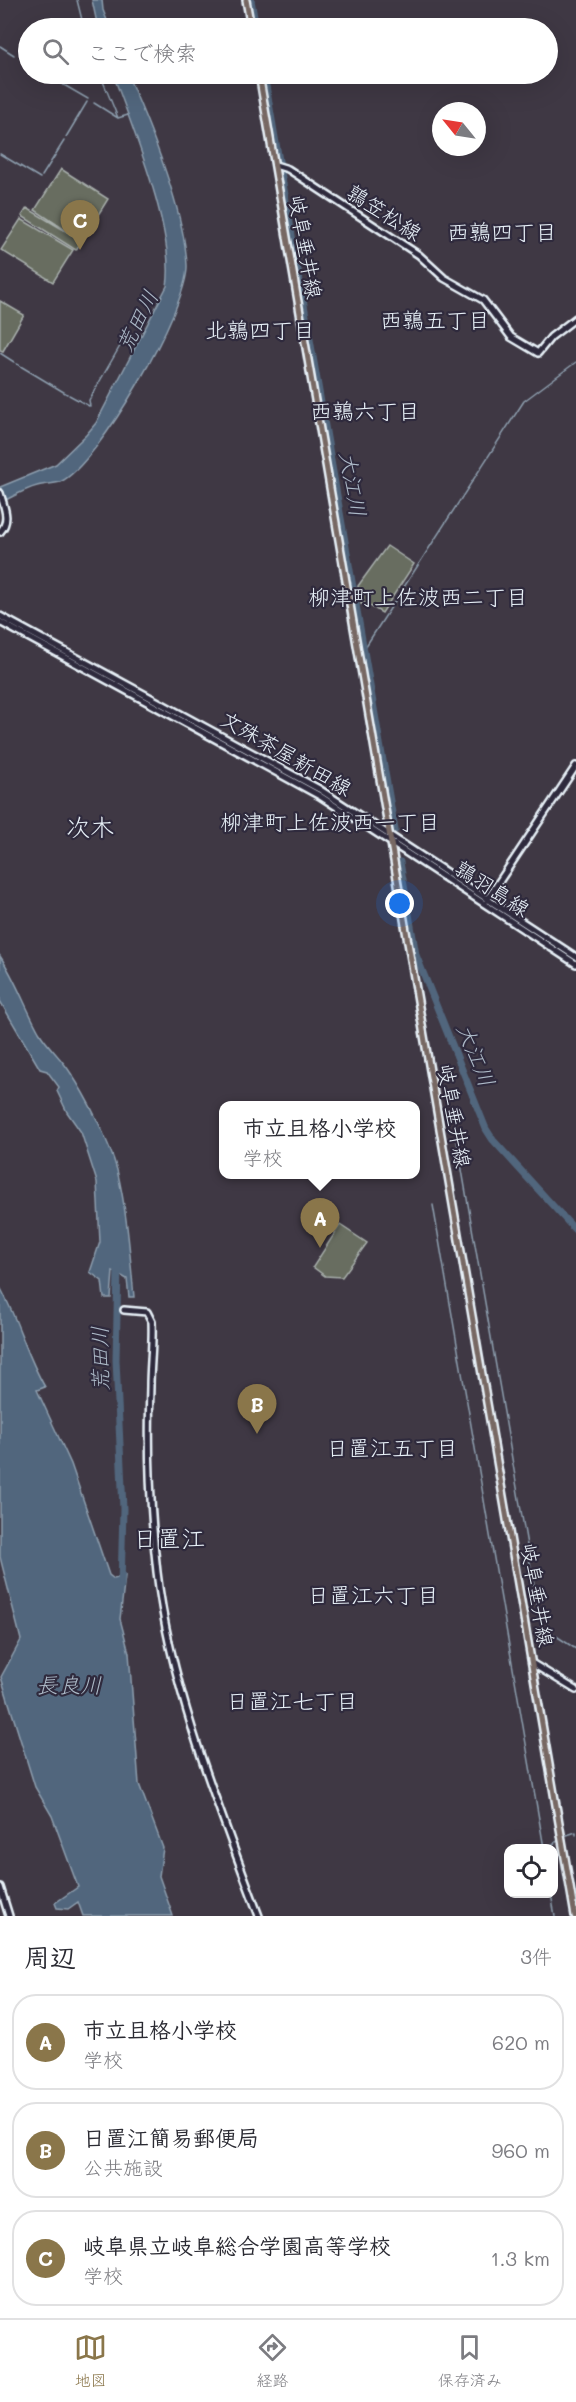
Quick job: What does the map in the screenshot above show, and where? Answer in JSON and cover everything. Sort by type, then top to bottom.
[{"type":"main road","points":[[246,0],[249,18]]},
{"type":"main road","name":"岐阜垂井線","points":[[261,84],[278,165],[390,839],[575,1916]]},
{"type":"main road","name":"鶉笠松線","points":[[278,165],[419,255],[444,278],[483,300],[511,337],[531,350],[538,353],[552,337],[576,318]]},
{"type":"main road","points":[[0,493],[6,523],[0,532]]},
{"type":"main road","name":"文殊茶屋新田線","points":[[0,616],[19,629],[272,769],[390,839]]},
{"type":"main road","name":"文殊茶屋新田線","points":[[0,622],[19,629]]},
{"type":"main road","points":[[576,766],[487,901],[576,957]]},
{"type":"main road","name":"鶉羽島線","points":[[390,839],[487,901],[576,964]]},
{"type":"main road","points":[[124,1310],[147,1312],[152,1322],[150,1419],[153,1527],[157,1575],[169,1639],[191,1720],[259,1916]]},
{"type":"main road","points":[[533,1664],[576,1690]]},
{"type":"main road","points":[[0,1887],[9,1916]]},
{"type":"green space","points":[[61,169],[108,199],[76,250],[22,216],[27,208],[79,239],[35,210]]},
{"type":"green space","points":[[21,219],[73,250],[53,282],[1,250]]},
{"type":"green space","points":[[0,301],[24,315],[3,351],[0,350]]},
{"type":"green space","points":[[387,546],[414,564],[382,613],[365,603],[361,604],[358,586]]},
{"type":"green space","points":[[340,1225],[367,1243],[342,1277],[325,1276],[313,1267]]},
{"type":"water","points":[[92,0],[102,0],[106,18],[96,18]]},
{"type":"water","points":[[117,84],[131,84],[146,118],[180,218],[187,265],[184,285],[173,314],[158,347],[117,417],[96,447],[76,469],[60,482],[32,487],[0,503],[0,487],[56,464],[96,423],[167,286],[168,264],[165,238],[141,150]]},
{"type":"water","points":[[0,956],[39,1032],[83,1094],[109,1146],[117,1170],[123,1201],[134,1297],[129,1297],[127,1279],[113,1271],[111,1298],[104,1298],[102,1281],[90,1272],[100,1242],[97,1182],[81,1132],[67,1112],[57,1091],[59,1087],[47,1071],[40,1069],[0,1001]]},
{"type":"water","name":"長良川","points":[[0,1287],[45,1387],[37,1390],[71,1464],[109,1575],[114,1579],[125,1576],[120,1619],[129,1653],[139,1784],[163,1848],[159,1876],[173,1916],[83,1916],[78,1902],[68,1909],[57,1908],[55,1903],[78,1887],[52,1816],[35,1787],[1,1677],[21,1640],[0,1557]]},
{"type":"waterway","points":[[77,0],[82,18]]},
{"type":"waterway","name":"大江川","points":[[251,0],[254,18]]},
{"type":"waterway","points":[[0,46],[14,55]]},
{"type":"waterway","points":[[62,84],[88,99]]},
{"type":"waterway","points":[[104,84],[118,118]]},
{"type":"waterway","name":"大江川","points":[[266,84],[395,830]]},
{"type":"waterway","points":[[66,137],[87,102]]},
{"type":"waterway","points":[[94,103],[118,118],[128,115]]},
{"type":"waterway","points":[[42,176],[64,141]]},
{"type":"waterway","points":[[0,154],[40,178]]},
{"type":"waterway","points":[[90,406],[89,400],[127,334]]},
{"type":"waterway","points":[[0,353],[14,362]]},
{"type":"waterway","points":[[364,649],[524,401],[576,362]]},
{"type":"waterway","points":[[17,364],[67,394]]},
{"type":"waterway","points":[[69,395],[89,406]]},
{"type":"waterway","name":"大江川","points":[[400,862],[416,955],[486,1129],[493,1140],[576,1231]]},
{"type":"waterway","points":[[457,1141],[541,1626],[576,1649]]},
{"type":"waterway","points":[[433,1205],[543,1844]]},
{"type":"waterway","name":"荒田川","points":[[118,1267],[116,1360],[123,1509],[121,1586]]},
{"type":"waterway","points":[[564,1836],[576,1832],[576,1835]]},
{"type":"waterway","points":[[553,1844],[561,1839]]},
{"type":"waterway","points":[[552,1898],[555,1916]]},
{"type":"place","name":"岐阜県立岐阜総合学園高等学校","points":[[80,250]]},
{"type":"place","name":"市立且格小学校","points":[[320,1248]]},
{"type":"place","name":"日置江簡易郵便局","points":[[257,1434]]},
{"type":"district","name":"西鶉四丁目","points":[[502,232]]},
{"type":"district","name":"西鶉五丁目","points":[[435,320]]},
{"type":"district","name":"北鶉四丁目","points":[[260,330]]},
{"type":"district","name":"西鶉六丁目","points":[[365,411]]},
{"type":"district","name":"柳津町上佐波西二丁目","points":[[418,597]]},
{"type":"district","name":"柳津町上佐波西一丁目","points":[[330,822]]},
{"type":"district","name":"次木","points":[[90,828]]},
{"type":"district","name":"日置江五丁目","points":[[392,1448]]},
{"type":"district","name":"日置江","points":[[169,1539]]},
{"type":"district","name":"日置江六丁目","points":[[373,1595]]},
{"type":"district","name":"日置江七丁目","points":[[292,1701]]}]
